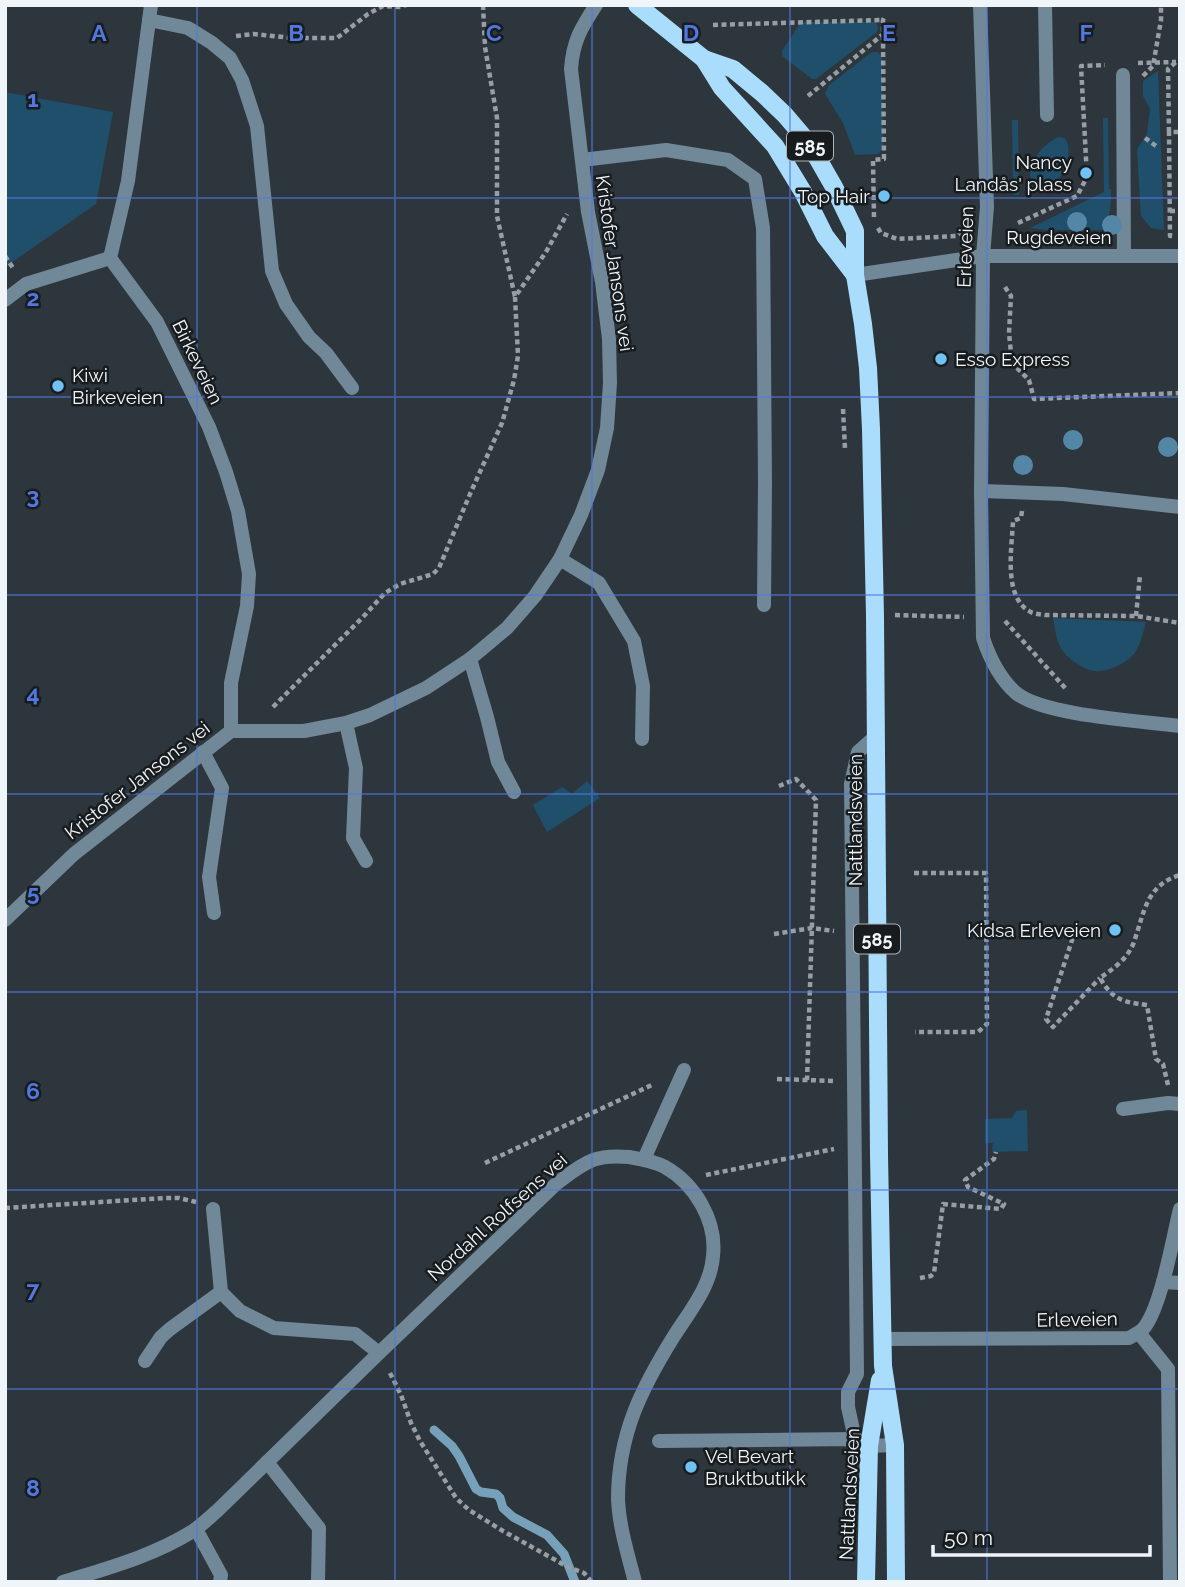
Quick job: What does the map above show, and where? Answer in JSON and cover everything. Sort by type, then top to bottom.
[{"type":"main road","name":"Nattlandsveien","points":[[637,5],[704,59],[722,88],[775,146],[803,191],[825,236],[855,275]]},
{"type":"main road","name":"Nattlandsveien","points":[[704,59],[733,69],[762,93],[802,135],[834,187],[855,231],[855,275],[869,368],[871,416],[882,1339],[883,1366],[895,1445],[896,1582]]},
{"type":"main road","name":"Nattlandsveien","points":[[866,1582],[862,1443],[883,1366]]},
{"type":"street","name":"Kristofer Jansons vei","points":[[5,919],[74,854],[231,731],[304,731],[346,723],[370,715],[426,688],[470,659],[507,628],[560,559],[598,470],[607,428],[609,339],[602,282],[588,212],[571,69],[572,50],[596,5]]},
{"type":"street","name":"Erleveien","points":[[980,5],[987,207],[983,256],[983,638],[990,660],[1003,678],[1018,694],[1047,708],[1180,726]]},
{"type":"street","points":[[1045,5],[1047,115]]},
{"type":"street","points":[[5,300],[26,284],[110,258],[128,181],[150,13],[188,28],[212,43],[230,58],[242,80],[257,126],[272,271],[286,304],[309,337],[326,353],[352,388]]},
{"type":"street","points":[[1123,75],[1124,256]]},
{"type":"street","name":"Kristofer Jansons vei","points":[[582,160],[666,150],[729,160],[755,178],[763,228],[764,605]]},
{"type":"street","name":"Rugdeveien","points":[[855,275],[983,256],[1180,256]]},
{"type":"street","name":"Birkeveien","points":[[110,258],[157,322],[209,427],[238,511],[249,574],[247,606],[231,683],[231,731]]},
{"type":"street","points":[[981,491],[1063,494],[1180,507]]},
{"type":"street","points":[[560,559],[599,583],[634,641],[643,686],[642,739]]},
{"type":"street","points":[[470,659],[498,762],[513,792]]},
{"type":"street","points":[[346,723],[356,768],[352,838],[366,861]]},
{"type":"street","points":[[862,1443],[848,1407],[848,1392],[856,1374],[851,784],[858,752],[876,736]]},
{"type":"street","points":[[203,752],[222,788],[209,877],[214,913]]},
{"type":"street","points":[[644,1159],[684,1070]]},
{"type":"street","points":[[1123,1109],[1180,1104]]},
{"type":"street","name":"Nordahl Rolfsens vei","points":[[62,1582],[139,1558],[196,1529],[557,1183],[594,1160],[617,1156],[644,1159],[664,1167],[692,1190],[708,1220],[714,1252],[706,1285],[645,1385],[625,1440],[618,1501],[635,1582]]},
{"type":"street","points":[[213,1209],[221,1292],[240,1311],[274,1328],[355,1334],[379,1353]]},
{"type":"street","name":"Erleveien","points":[[882,1339],[1129,1338],[1139,1333],[1150,1317],[1163,1282],[1180,1209]]},
{"type":"street","points":[[1163,1282],[1180,1283]]},
{"type":"street","points":[[145,1361],[161,1337],[221,1292]]},
{"type":"street","points":[[1139,1333],[1168,1369],[1170,1582]]},
{"type":"street","points":[[659,1441],[895,1445]]},
{"type":"street","points":[[267,1462],[319,1528],[318,1582]]},
{"type":"street","points":[[196,1529],[221,1576],[220,1582]]},
{"type":"path","points":[[212,43],[253,34],[292,38],[337,38],[383,6],[406,5]]},
{"type":"path","points":[[273,706],[385,593],[400,584],[433,574],[439,568],[502,424],[518,356],[515,297],[497,216],[497,118],[485,47],[483,5]]},
{"type":"path","points":[[1161,5],[1154,62],[1178,62]]},
{"type":"path","points":[[713,25],[883,19],[884,159],[873,160],[874,221],[881,233],[897,239],[957,236],[966,229]]},
{"type":"path","points":[[808,96],[883,35]]},
{"type":"path","points":[[1178,62],[1168,69],[1170,236],[1180,236]]},
{"type":"path","points":[[1018,223],[1077,196],[1087,177],[1081,66]]},
{"type":"path","points":[[1169,132],[1180,132]]},
{"type":"path","points":[[515,297],[546,252],[585,183]]},
{"type":"path","points":[[1170,211],[1180,211]]},
{"type":"path","points":[[5,256],[13,268]]},
{"type":"path","points":[[1005,288],[1011,296],[1009,333],[1012,363],[1029,380],[1034,399],[1180,393]]},
{"type":"path","points":[[1024,492],[1021,519],[1013,521],[1011,582],[1015,596],[1030,612],[1045,615],[1136,616],[1180,623]]},
{"type":"path","points":[[1136,616],[1140,575]]},
{"type":"path","points":[[779,786],[796,779],[816,800],[807,1080]]},
{"type":"path","points":[[914,873],[986,873],[987,1024],[978,1031],[915,1032]]},
{"type":"path","points":[[1078,922],[1046,1019],[1053,1027],[1100,978],[1119,964],[1131,949],[1144,909],[1154,890],[1168,879],[1180,875]]},
{"type":"path","points":[[774,934],[812,928],[835,931]]},
{"type":"path","points":[[1100,978],[1106,989],[1117,999],[1147,1004],[1156,1059],[1163,1064],[1169,1089]]},
{"type":"path","points":[[485,1163],[684,1070]]},
{"type":"path","points":[[777,1079],[835,1081]]},
{"type":"path","points":[[681,1180],[835,1149]]},
{"type":"path","points":[[920,1278],[934,1273],[943,1204],[1001,1209],[1004,1204],[968,1187],[965,1180],[994,1159],[996,1152]]},
{"type":"path","points":[[5,1208],[179,1198],[213,1209]]},
{"type":"path","points":[[379,1353],[401,1395],[420,1441],[456,1498],[469,1510],[503,1531],[584,1573],[592,1582]]},
{"type":"shaded area","points":[[801,22],[876,22],[878,27],[877,32],[816,79],[812,79],[782,56],[782,51]]},
{"type":"shaded area","points":[[872,52],[878,52],[882,57],[883,148],[878,154],[855,155],[843,123],[825,94],[829,85]]},
{"type":"shaded area","points":[[1158,71],[1164,230],[1151,228],[1141,216],[1137,149],[1147,134],[1150,109],[1143,96],[1143,81]]},
{"type":"shaded area","points":[[5,92],[113,112],[96,204],[5,267]]},
{"type":"shaded area","points":[[1103,118],[1108,118],[1111,206],[1102,230],[1030,228],[1104,192]]},
{"type":"shaded area","points":[[1012,120],[1018,120],[1019,195],[1013,195]]},
{"type":"shaded area","points":[[1058,137],[1065,138],[1068,147],[1065,168],[1053,184],[1045,187],[1037,185],[1030,176],[1035,158],[1047,144]]},
{"type":"shaded area","points":[[1053,618],[1146,622],[1139,645],[1131,657],[1112,668],[1095,671],[1079,665],[1062,650]]},
{"type":"shaded area","points":[[587,781],[600,798],[547,832],[533,805],[562,787],[572,794]]},
{"type":"shaded area","points":[[1027,1110],[1028,1151],[992,1152],[993,1143],[985,1143],[985,1119],[1012,1118],[1016,1111]]},
{"type":"waterway","points":[[434,1430],[452,1446],[476,1489],[496,1494],[503,1508],[513,1517],[547,1535],[564,1554],[575,1582]]},
{"type":"place","name":"Nancy Landås' plass","points":[[1086,173]]},
{"type":"place","name":"Top Hair","points":[[884,196]]},
{"type":"place","name":"Esso Express","points":[[941,359]]},
{"type":"place","name":"Kiwi Birkeveien","points":[[58,386]]},
{"type":"place","name":"Kidsa Erleveien","points":[[1115,930]]},
{"type":"place","name":"Vel Bevart Bruktbutikk","points":[[691,1467]]}]
